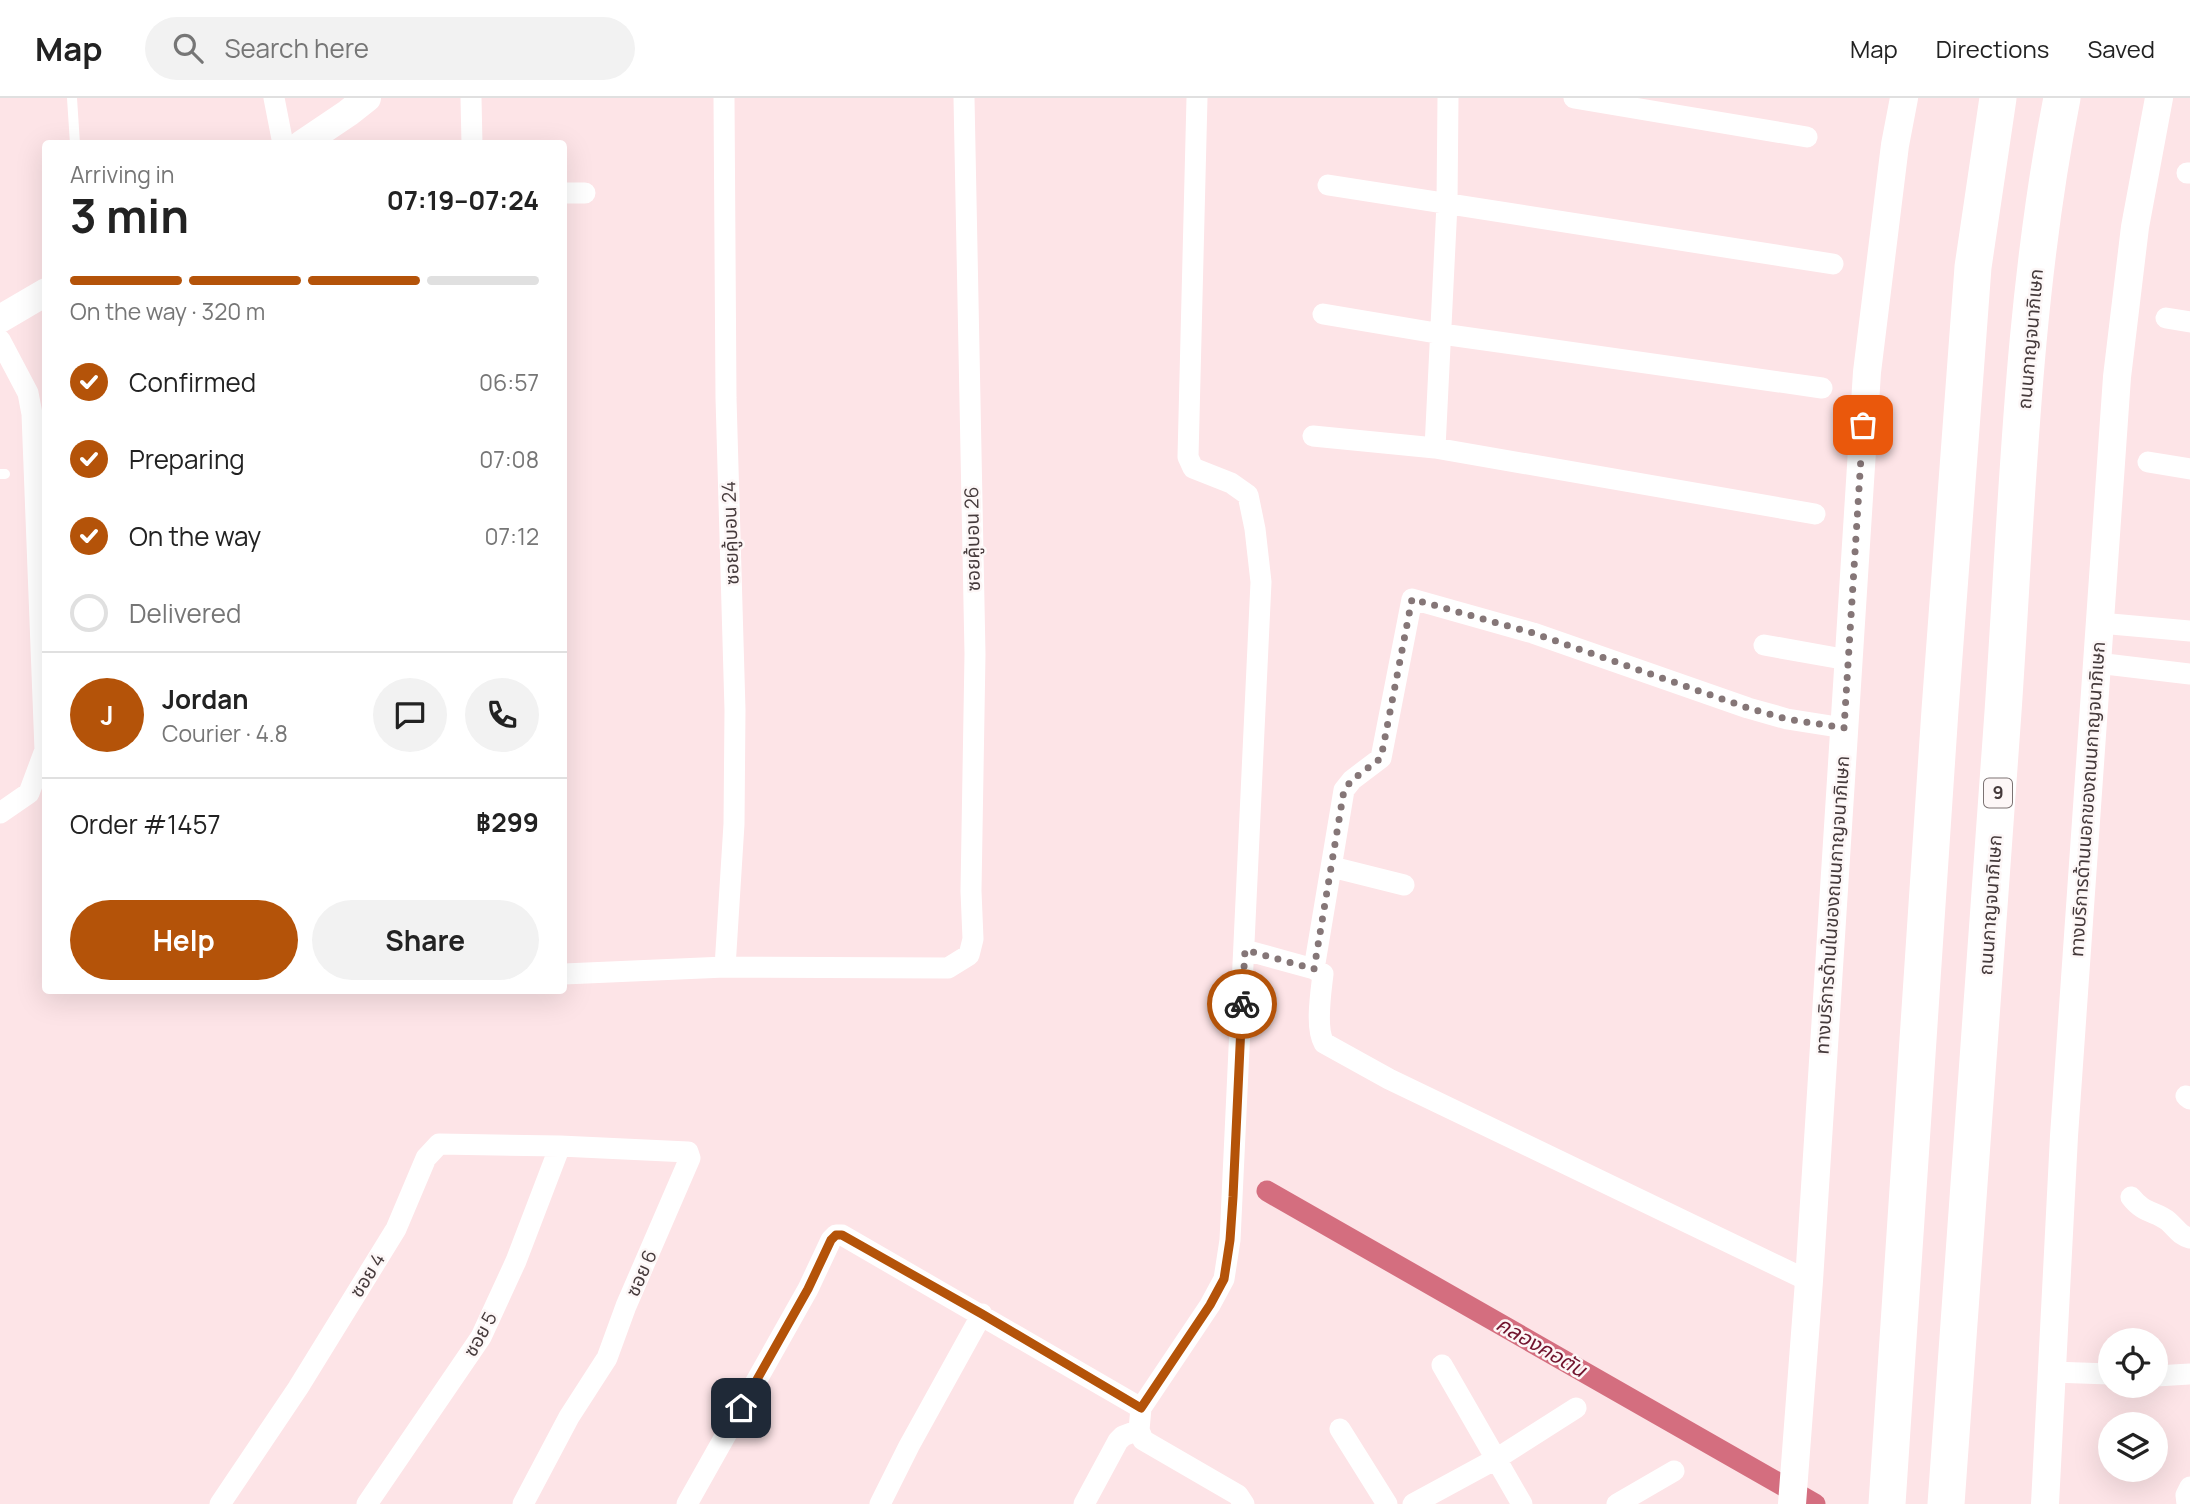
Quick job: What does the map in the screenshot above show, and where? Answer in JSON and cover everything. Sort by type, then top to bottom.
[{"type":"highway","points":[[1887,1504],[1940,710],[1973,267],[1998,98]]},
{"type":"highway","name":"ถนนกาญจนาภิเษก","points":[[1947,1496],[2030,308],[2062,98]]},
{"type":"main road","points":[[308,140],[367,98]]},
{"type":"main road","name":"ทางบริการด้านในของถนนกาญจนาภิเษก","points":[[1792,1504],[1809,1281],[1867,372],[1895,145],[1904,98]]},
{"type":"main road","name":"ทางบริการด้านนอกของถนนกาญจนาภิเษก","points":[[2046,1503],[2064,1136],[2117,377],[2135,227],[2159,98]]},
{"type":"main road","points":[[0,319],[42,294]]},
{"type":"street","points":[[274,98],[282,140]]},
{"type":"street","points":[[471,98],[472,140]]},
{"type":"street","name":"ซอยคู้บอน 24","points":[[724,98],[726,398],[735,710],[734,824],[725,967]]},
{"type":"street","name":"ซอยคู้บอน 26","points":[[725,967],[948,968],[969,955],[973,939],[971,891],[975,654],[964,98]]},
{"type":"street","points":[[1196,98],[1188,457],[1193,468],[1231,483],[1248,495],[1261,583],[1230,1240],[1224,1279],[1210,1305],[1141,1408],[1139,1430],[1143,1440],[1238,1495],[1244,1504]]},
{"type":"street","points":[[1435,449],[1447,204],[1448,98]]},
{"type":"street","points":[[1574,98],[1808,137]]},
{"type":"street","points":[[1328,185],[1833,264]]},
{"type":"street","points":[[1323,314],[1442,334],[1822,388]]},
{"type":"street","points":[[2166,318],[2190,323]]},
{"type":"street","points":[[0,340],[28,393],[32,414],[42,672]]},
{"type":"street","points":[[1312,436],[1435,449],[1815,514]]},
{"type":"street","points":[[2148,462],[2190,469]]},
{"type":"street","points":[[1314,969],[1344,790],[1352,780],[1381,758],[1412,599],[1533,633],[1748,708],[1787,719],[1844,728]]},
{"type":"street","points":[[2100,623],[2190,631]]},
{"type":"street","points":[[1763,645],[1848,660]]},
{"type":"street","points":[[2097,663],[2190,674]]},
{"type":"street","points":[[0,813],[29,793],[42,758]]},
{"type":"street","points":[[1332,867],[1404,885]]},
{"type":"street","points":[[1245,950],[1314,969],[1323,974],[1320,1023],[1324,1043],[1389,1079],[1809,1281]]},
{"type":"street","points":[[567,974],[725,967]]},
{"type":"street","name":"ซอย 4","points":[[220,1504],[298,1388],[396,1229],[426,1158],[439,1144],[560,1146]]},
{"type":"street","name":"ซอย 5","points":[[367,1504],[481,1337],[516,1261],[560,1146]]},
{"type":"street","name":"ซอย 6","points":[[523,1504],[569,1417],[607,1358],[626,1306],[690,1158],[684,1150],[560,1146]]},
{"type":"street","points":[[2131,1196],[2144,1210],[2167,1220],[2178,1234],[2190,1238]]},
{"type":"street","points":[[687,1504],[836,1235],[842,1235],[982,1314],[1141,1408]]},
{"type":"street","points":[[880,1504],[982,1314]]},
{"type":"street","points":[[1441,1365],[1522,1504]]},
{"type":"street","points":[[2052,1371],[2098,1373]]},
{"type":"street","points":[[2168,1375],[2190,1374]]},
{"type":"street","points":[[1413,1504],[1496,1459],[1576,1408]]},
{"type":"street","points":[[1340,1429],[1387,1504]]},
{"type":"street","points":[[1084,1504],[1118,1441],[1123,1436],[1139,1430]]},
{"type":"street","points":[[1617,1504],[1674,1471]]},
{"type":"street","points":[[2187,1504],[2186,1495],[2190,1487]]},
{"type":"lane","points":[[72,98],[75,140]]},
{"type":"waterway","name":"คลองคอตัน","points":[[1267,1191],[1815,1504]]},
{"type":"way so far","points":[[1242,1004],[1245,950],[1314,969],[1344,790],[1352,780],[1381,758],[1412,599],[1533,633],[1748,708],[1787,719],[1844,728],[1863,425]]},
{"type":"route","points":[[741,1408],[808,1289],[831,1240],[836,1235],[842,1235],[1141,1408],[1210,1305],[1224,1279],[1233,1197],[1242,1004]]}]
